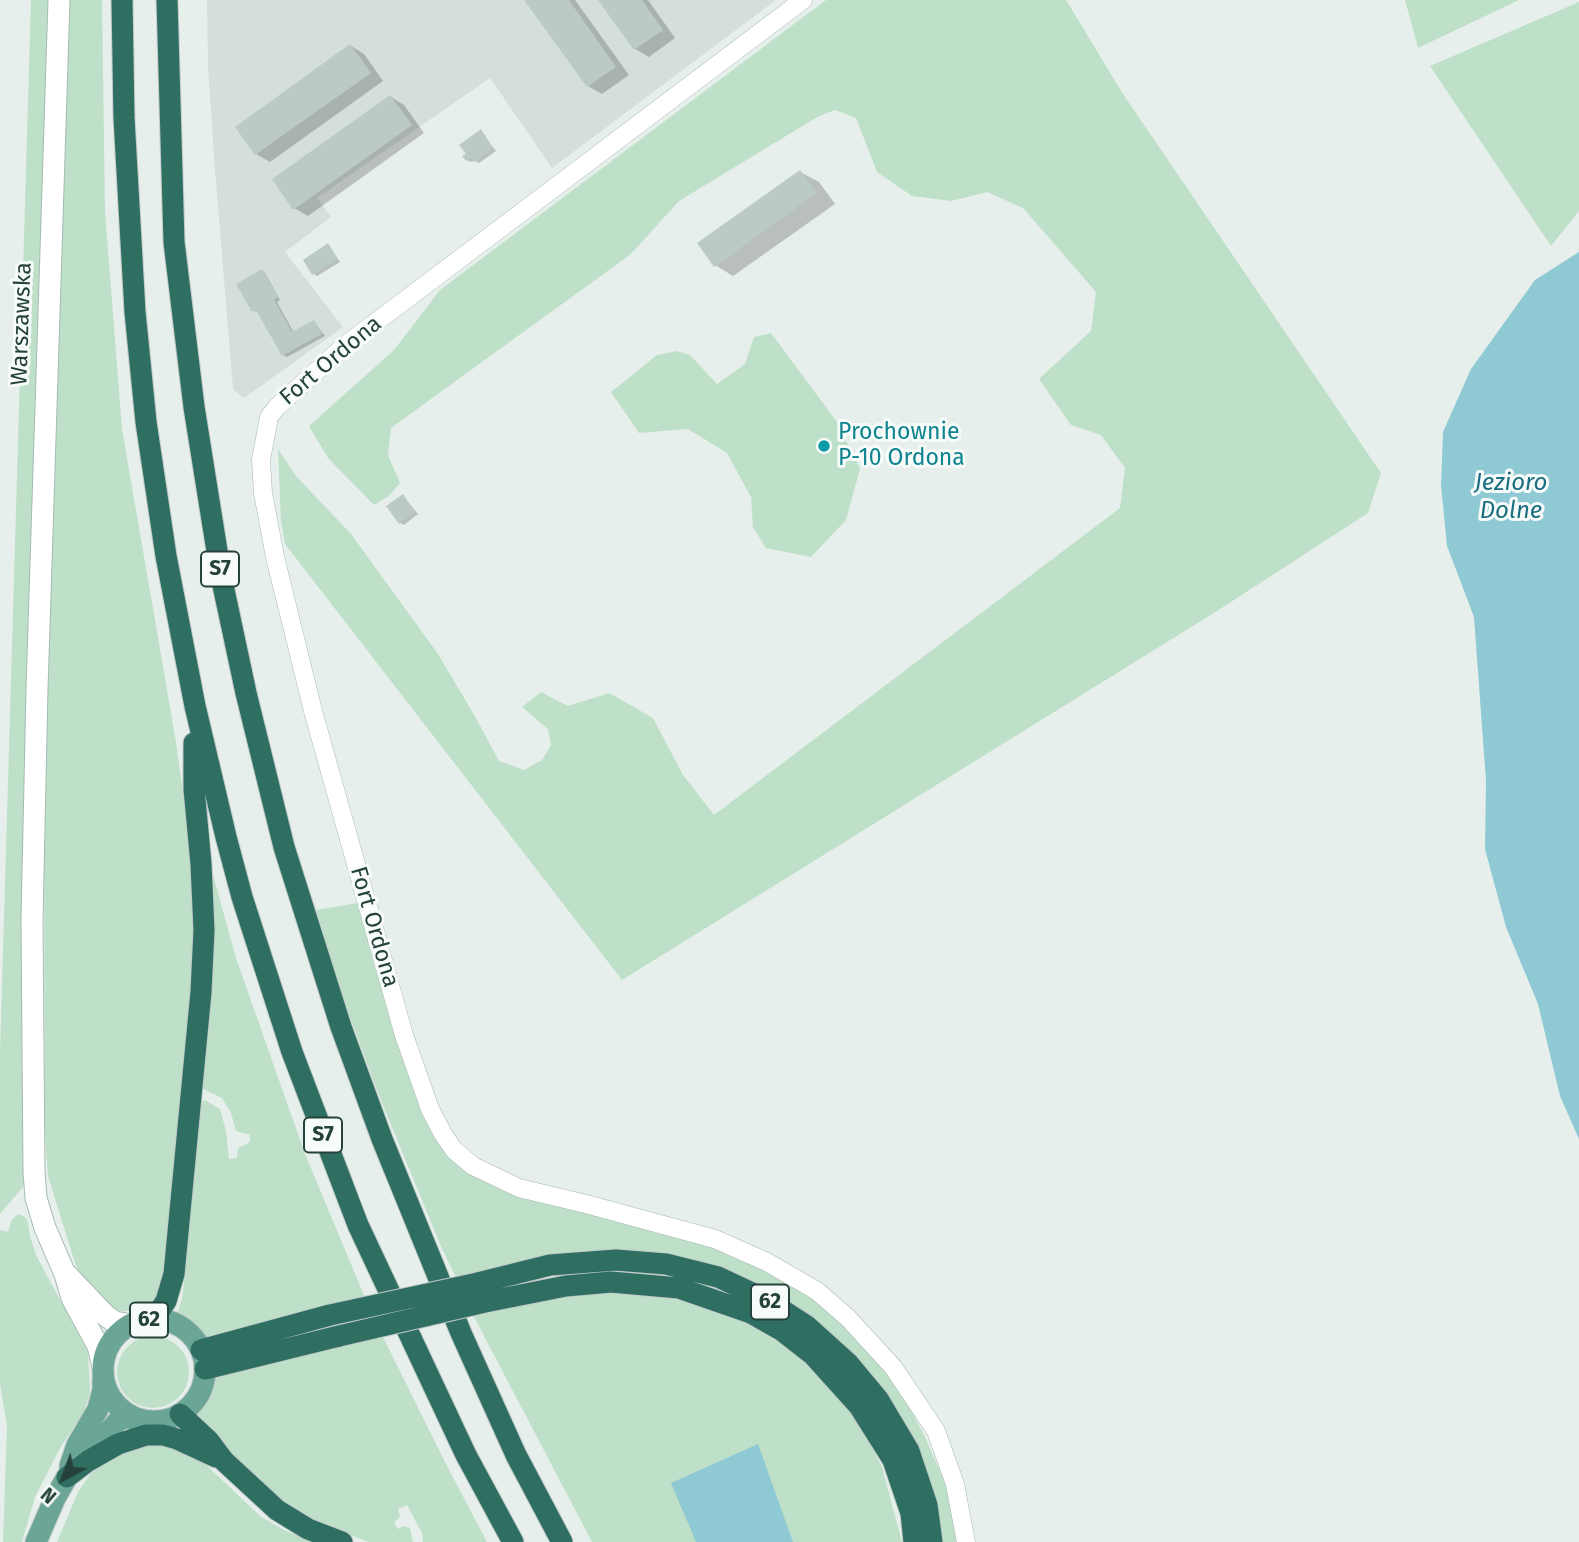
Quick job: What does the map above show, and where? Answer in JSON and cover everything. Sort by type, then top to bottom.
[{"type":"highway","name":"S7","points":[[122,0],[124,118],[135,312],[146,422],[166,556],[195,706],[242,897],[292,1052],[335,1168],[397,1310],[466,1455],[513,1542]]},
{"type":"highway","name":"S7","points":[[167,0],[174,242],[194,407],[224,589],[246,693],[284,847],[341,1027],[382,1139],[461,1333],[516,1455],[562,1542]]},
{"type":"highway","points":[[139,1322],[160,1310],[166,1301],[174,1274],[200,1006],[204,930],[194,789],[195,706]]},
{"type":"highway","name":"62","points":[[203,1360],[330,1315],[481,1293],[550,1265],[616,1260],[666,1264],[718,1277],[767,1300],[807,1326],[848,1363],[878,1399],[909,1451],[927,1505],[932,1542]]},
{"type":"highway","points":[[203,1360],[339,1336],[481,1293],[611,1282],[679,1288],[751,1313],[781,1330],[813,1355],[859,1405],[893,1461],[911,1513],[914,1542]]},
{"type":"highway","name":"62","points":[[180,1414],[209,1441],[224,1461],[277,1510],[308,1529],[341,1542]]},
{"type":"highway","name":"62","points":[[67,1477],[118,1444],[146,1435],[177,1438],[224,1461]]},
{"type":"main road","name":"Warszawska","points":[[59,0],[37,675],[32,920],[36,1198],[76,1306],[98,1346],[103,1372]]},
{"type":"main road","name":"Warszawska","points":[[65,1273],[115,1322],[139,1322]]},
{"type":"main road","name":"62","points":[[36,1542],[67,1477],[77,1446],[98,1409],[103,1390],[105,1356],[114,1338],[139,1322],[164,1320],[186,1330],[203,1360]]},
{"type":"main road","points":[[180,1414],[199,1395],[204,1383],[203,1360]]},
{"type":"main road","points":[[103,1372],[111,1398],[119,1407],[138,1419]]},
{"type":"main road","name":"62","points":[[67,1477],[119,1420],[131,1417],[160,1421],[180,1414]]},
{"type":"street","name":"Fort Ordona","points":[[803,0],[343,347],[277,407],[270,417],[261,460],[263,493],[275,556],[313,711],[404,1035],[430,1109],[443,1134],[454,1150],[473,1166],[519,1188],[586,1203],[715,1239],[767,1262],[817,1291],[848,1318],[893,1367],[936,1431],[955,1485],[966,1542]]},
{"type":"shaded area","points":[[207,0],[776,0],[552,168],[490,78],[317,198],[331,217],[285,252],[343,327],[244,398],[233,389],[214,158]]},
{"type":"green space","points":[[31,0],[51,0],[25,1180],[22,1188],[0,1214],[0,1053]]},
{"type":"green space","points":[[69,0],[102,0],[105,212],[122,429],[175,736],[188,828],[194,899],[195,958],[162,1287],[151,1305],[141,1310],[123,1311],[113,1310],[88,1286],[76,1266],[48,1176],[45,1133],[44,871],[51,459]]},
{"type":"green space","points":[[826,0],[1066,0],[1123,94],[1381,473],[1368,513],[1217,611],[622,980],[285,544],[281,521],[278,449],[296,476],[351,534],[438,654],[499,761],[524,770],[542,760],[551,745],[548,729],[522,707],[541,692],[568,706],[609,693],[653,718],[683,775],[714,815],[1120,508],[1125,468],[1101,435],[1071,425],[1039,379],[1091,331],[1096,292],[1023,208],[987,192],[951,201],[912,196],[877,172],[856,118],[835,110],[819,116],[679,201],[631,254],[391,428],[388,455],[400,483],[389,496],[374,505],[328,458],[309,426],[394,350],[440,290]]},
{"type":"green space","points":[[1405,0],[1519,0],[1418,48]]},
{"type":"green space","points":[[1579,2],[1579,211],[1551,246],[1430,66]]},
{"type":"green space","points":[[771,333],[837,422],[860,469],[846,520],[811,557],[766,548],[753,527],[751,497],[727,453],[688,429],[639,433],[611,392],[657,355],[677,351],[690,355],[717,384],[745,364],[754,337]]},
{"type":"green space","points":[[210,864],[236,958],[305,1154],[366,1300],[211,1340],[176,1316],[185,1277],[201,1102],[205,1100],[220,1109],[229,1159],[237,1158],[238,1148],[250,1142],[250,1135],[236,1131],[231,1113],[222,1098],[203,1089],[209,1002]]},
{"type":"green space","points":[[358,903],[456,1157],[623,1220],[741,1256],[810,1295],[843,1324],[881,1364],[902,1393],[943,1478],[956,1523],[958,1542],[943,1542],[936,1504],[903,1422],[690,1262],[457,1280],[378,1093],[339,987],[316,910]]},
{"type":"green space","points":[[18,1214],[28,1222],[36,1255],[88,1352],[90,1393],[84,1412],[60,1448],[35,1497],[22,1542],[3,1542],[7,1426],[0,1384],[0,1230],[8,1232],[11,1221]]},
{"type":"green space","points":[[610,1292],[676,1297],[737,1317],[784,1345],[811,1368],[850,1411],[867,1438],[882,1467],[902,1542],[592,1542],[473,1315],[561,1297]]},
{"type":"green space","points":[[382,1335],[487,1542],[423,1542],[422,1533],[407,1505],[398,1509],[400,1517],[394,1523],[398,1529],[404,1526],[410,1528],[413,1542],[368,1542],[301,1516],[260,1486],[190,1411],[205,1386],[219,1376]]},
{"type":"green space","points":[[146,1336],[160,1336],[179,1346],[189,1365],[189,1379],[179,1398],[160,1408],[146,1408],[127,1398],[117,1379],[117,1365],[127,1346]]},
{"type":"green space","points":[[161,1442],[200,1459],[260,1516],[284,1530],[315,1542],[57,1542],[78,1492],[101,1463],[113,1453]]},
{"type":"water","name":"Jezioro Dolne","points":[[1579,252],[1579,1139],[1560,1096],[1538,1004],[1506,927],[1485,849],[1486,781],[1474,617],[1447,546],[1441,485],[1443,432],[1471,369],[1535,280]]},
{"type":"water","points":[[758,1444],[793,1542],[696,1542],[671,1483]]},
{"type":"building","points":[[524,0],[569,0],[616,67],[587,87]]},
{"type":"building","points":[[598,0],[642,0],[663,30],[634,50]]},
{"type":"building","points":[[350,44],[371,73],[255,155],[235,127]]},
{"type":"building","points":[[390,95],[412,125],[293,210],[272,179]]},
{"type":"building","points":[[481,129],[493,148],[474,162],[471,158],[466,161],[462,156],[466,154],[459,145]]},
{"type":"building","points":[[800,170],[817,193],[714,267],[697,243]]},
{"type":"building","points":[[328,243],[338,259],[312,275],[303,260]]},
{"type":"building","points":[[262,269],[278,297],[274,300],[292,332],[314,320],[322,334],[282,356],[256,310],[252,312],[236,284]]},
{"type":"building","points":[[403,494],[415,512],[399,524],[386,506]]},
{"type":"place","name":"Prochownie P-10 Ordona","points":[[824,446]]}]
